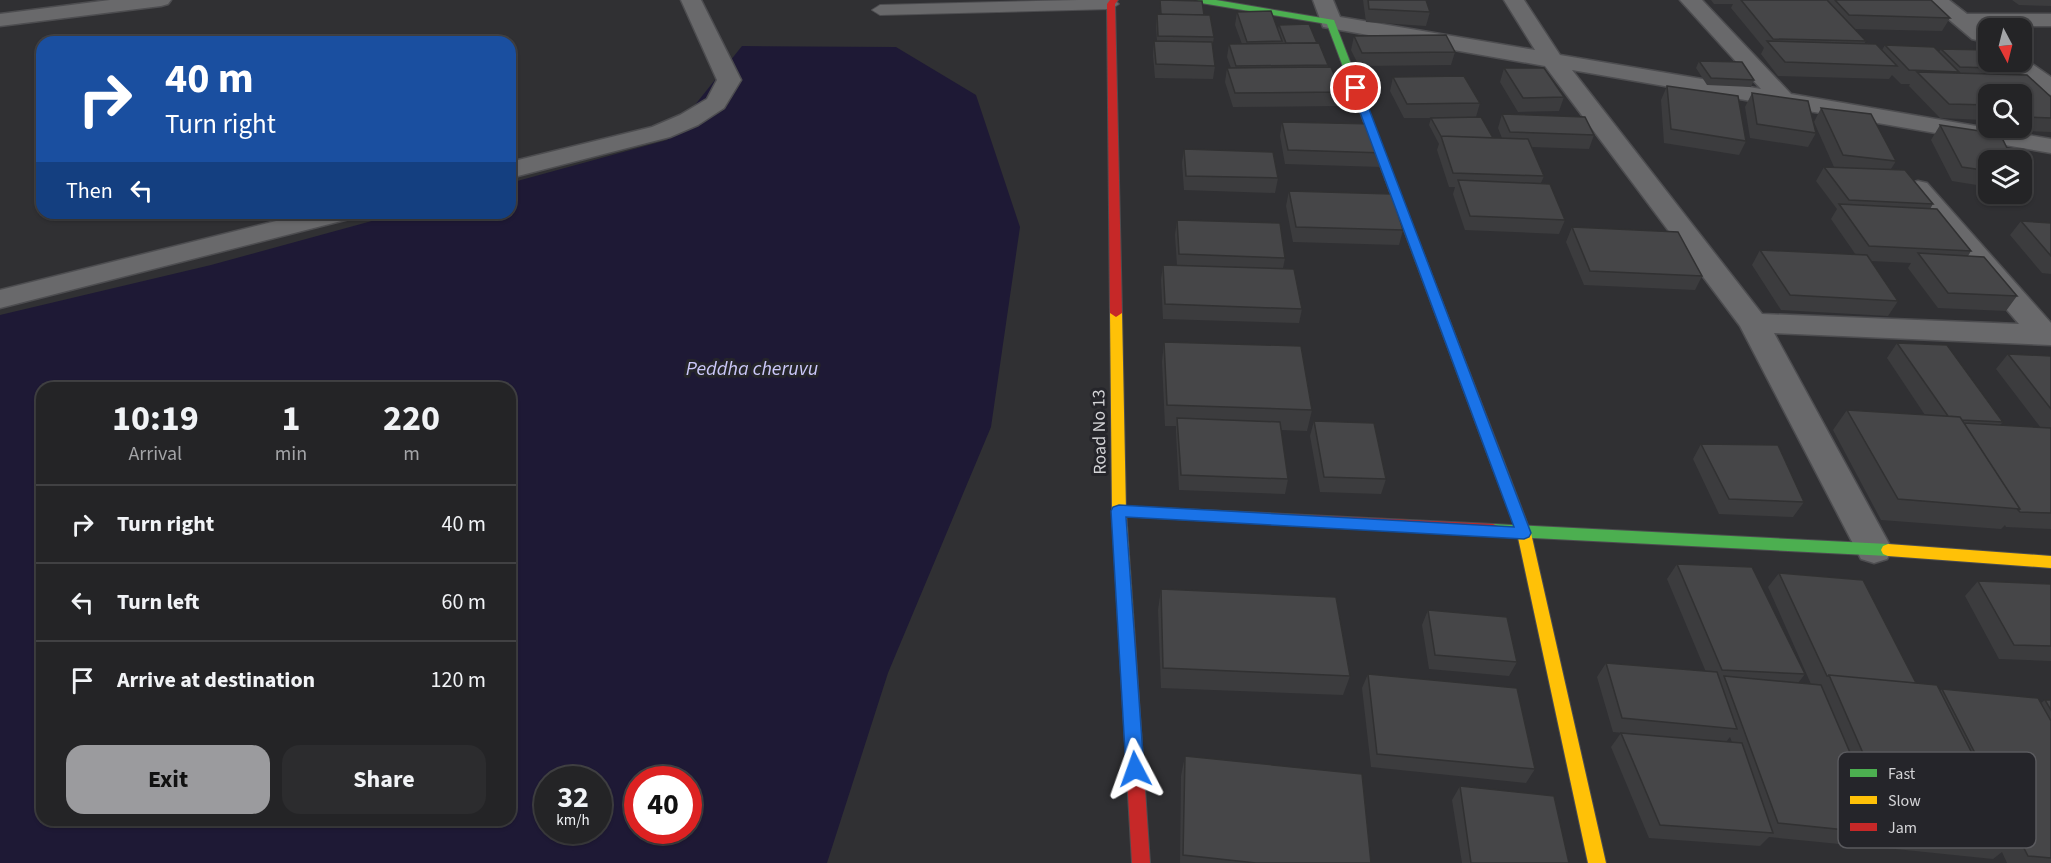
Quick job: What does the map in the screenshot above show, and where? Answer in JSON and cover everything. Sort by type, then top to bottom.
[{"type":"street","points":[[0,20],[161,0]]},
{"type":"street","points":[[516,168],[661,132],[716,104],[729,80],[691,0]]},
{"type":"street","points":[[1202,0],[2051,146]]},
{"type":"street","points":[[1323,0],[1524,533],[1603,862]]},
{"type":"street","points":[[1514,0],[1552,60],[1753,323],[1874,549]]},
{"type":"street","points":[[1690,0],[1783,99]]},
{"type":"street","points":[[1936,0],[1978,32]]},
{"type":"street","name":"Road No 13","points":[[1112,2],[1119,511],[1141,863]]},
{"type":"street","points":[[1962,20],[2051,20]]},
{"type":"street","points":[[2029,72],[2051,88]]},
{"type":"street","points":[[1918,189],[2048,335]]},
{"type":"street","points":[[0,299],[316,219]]},
{"type":"street","points":[[1753,323],[2048,335]]},
{"type":"street","points":[[1119,511],[1874,549],[2051,562]]},
{"type":"lane","points":[[880,10],[1112,2]]},
{"type":"water","name":"Peddha cheruvu","points":[[742,46],[896,47],[976,95],[1020,227],[991,427],[888,673],[827,863],[0,863],[0,315],[211,265],[379,219],[516,219],[516,181],[667,140]]},
{"type":"building","points":[[1160,0],[1202,1],[1204,15],[1161,14]]},
{"type":"building","points":[[1368,0],[1426,0],[1430,12],[1369,9]]},
{"type":"building","points":[[1741,0],[1827,0],[1866,41],[1773,39]]},
{"type":"building","points":[[1835,0],[1931,0],[1950,18],[1849,15]]},
{"type":"building","points":[[1271,11],[1282,41],[1247,42],[1237,12]]},
{"type":"building","points":[[1157,14],[1210,15],[1214,37],[1158,36]]},
{"type":"building","points":[[1309,24],[1317,43],[1286,43],[1279,25]]},
{"type":"building","points":[[1446,35],[1455,52],[1362,53],[1354,36]]},
{"type":"building","points":[[1154,41],[1212,42],[1215,66],[1156,64]]},
{"type":"building","points":[[1767,41],[1876,44],[1897,66],[1785,62]]},
{"type":"building","points":[[1319,43],[1328,65],[1236,66],[1229,44]]},
{"type":"building","points":[[1885,45],[1934,47],[1959,72],[1909,70]]},
{"type":"building","points":[[1941,49],[1978,50],[1978,68],[1960,67]]},
{"type":"building","points":[[1699,61],[1742,62],[1754,80],[1711,78]]},
{"type":"building","points":[[1331,67],[1341,92],[1235,93],[1227,68]]},
{"type":"building","points":[[1504,68],[1544,68],[1564,97],[1523,98]]},
{"type":"building","points":[[1917,72],[2027,75],[2051,97],[2051,118],[2032,117],[2032,84],[1978,84],[1978,105],[1949,104]]},
{"type":"building","points":[[1464,76],[1480,103],[1407,104],[1393,77]]},
{"type":"building","points":[[1667,86],[1738,96],[1746,141],[1671,129]]},
{"type":"building","points":[[1752,93],[1808,101],[1816,133],[1757,124]]},
{"type":"building","points":[[1821,108],[1871,114],[1896,161],[1843,155]]},
{"type":"building","points":[[1502,114],[1585,117],[1594,135],[1510,132]]},
{"type":"building","points":[[1481,117],[1493,138],[1441,136],[1442,138],[1431,118]]},
{"type":"building","points":[[1282,122],[1376,124],[1385,153],[1288,150]]},
{"type":"building","points":[[1940,125],[1978,131],[1978,138],[2002,138],[2008,150],[1978,150],[1978,169],[1962,167]]},
{"type":"building","points":[[1441,136],[1528,139],[1544,176],[1453,173]]},
{"type":"building","points":[[1184,149],[1273,152],[1278,178],[1186,176]]},
{"type":"building","points":[[1824,167],[1905,170],[1933,204],[1849,200]]},
{"type":"building","points":[[1458,180],[1550,184],[1565,220],[1470,216]]},
{"type":"building","points":[[1289,191],[1392,194],[1403,230],[1296,227]]},
{"type":"building","points":[[1839,204],[1937,209],[1971,251],[1869,246]]},
{"type":"building","points":[[1177,220],[1280,223],[1285,258],[1179,254]]},
{"type":"building","points":[[2021,221],[2051,223],[2051,256]]},
{"type":"building","points":[[1572,227],[1678,232],[1702,276],[1590,271]]},
{"type":"building","points":[[1760,250],[1867,255],[1898,301],[1790,295]]},
{"type":"building","points":[[1918,253],[1984,257],[2017,296],[1948,293]]},
{"type":"building","points":[[1163,265],[1294,269],[1302,309],[1165,304]]},
{"type":"building","points":[[1164,342],[1301,346],[1312,410],[1167,405]]},
{"type":"building","points":[[1897,343],[1947,345],[2003,422],[1962,420],[1960,417],[1948,416]]},
{"type":"building","points":[[2008,354],[2051,356],[2051,409]]},
{"type":"building","points":[[1847,410],[1960,417],[2020,509],[1898,499]]},
{"type":"building","points":[[1177,418],[1280,422],[1288,479],[1181,475]]},
{"type":"building","points":[[1314,421],[1374,423],[1386,479],[1324,477]]},
{"type":"building","points":[[1964,423],[2051,428],[2051,513],[2020,512],[2018,510],[2020,509]]},
{"type":"building","points":[[1701,444],[1778,445],[1804,502],[1729,499]]},
{"type":"building","points":[[1677,564],[1752,567],[1805,674],[1722,670]]},
{"type":"building","points":[[1779,573],[1863,580],[1916,683],[1827,676]]},
{"type":"building","points":[[1978,581],[2051,584],[2051,646],[2014,645]]},
{"type":"building","points":[[1161,589],[1336,597],[1350,676],[1163,668]]},
{"type":"building","points":[[1428,610],[1507,617],[1517,662],[1435,655]]},
{"type":"building","points":[[1606,663],[1717,672],[1737,729],[1622,718]]},
{"type":"building","points":[[1368,674],[1517,688],[1535,769],[1377,754]]},
{"type":"building","points":[[1829,675],[1937,685],[1971,752],[1862,752]]},
{"type":"building","points":[[1724,676],[1821,685],[1850,752],[1838,752],[1838,829],[1778,823]]},
{"type":"building","points":[[1942,689],[2038,698],[2051,721],[2051,858],[2028,856],[2024,848],[2036,848],[2036,752],[1974,752]]},
{"type":"building","points":[[2045,700],[2051,700],[2051,710]]},
{"type":"building","points":[[1621,733],[1742,743],[1773,833],[1660,825]]},
{"type":"building","points":[[1185,756],[1362,774],[1371,863],[1256,863],[1183,855]]},
{"type":"building","points":[[1460,786],[1554,796],[1569,863],[1471,863]]},
{"type":"traffic: fast","points":[[1201,0],[1331,22],[1390,179]]},
{"type":"traffic: fast","points":[[1493,530],[1888,550]]},
{"type":"traffic: slow","points":[[1116,313],[1119,511],[1127,641]]},
{"type":"traffic: slow","points":[[1493,451],[1524,533],[1597,863]]},
{"type":"traffic: slow","points":[[1888,550],[2051,562]]},
{"type":"traffic: jam","points":[[1114,0],[1111,4],[1116,313]]},
{"type":"traffic: jam","points":[[1390,179],[1493,451]]},
{"type":"traffic: jam","points":[[1119,511],[1493,530]]},
{"type":"traffic: jam","points":[[1127,641],[1141,863]]},
{"type":"route","points":[[1135,769],[1119,511],[1524,533],[1356,88]]}]
